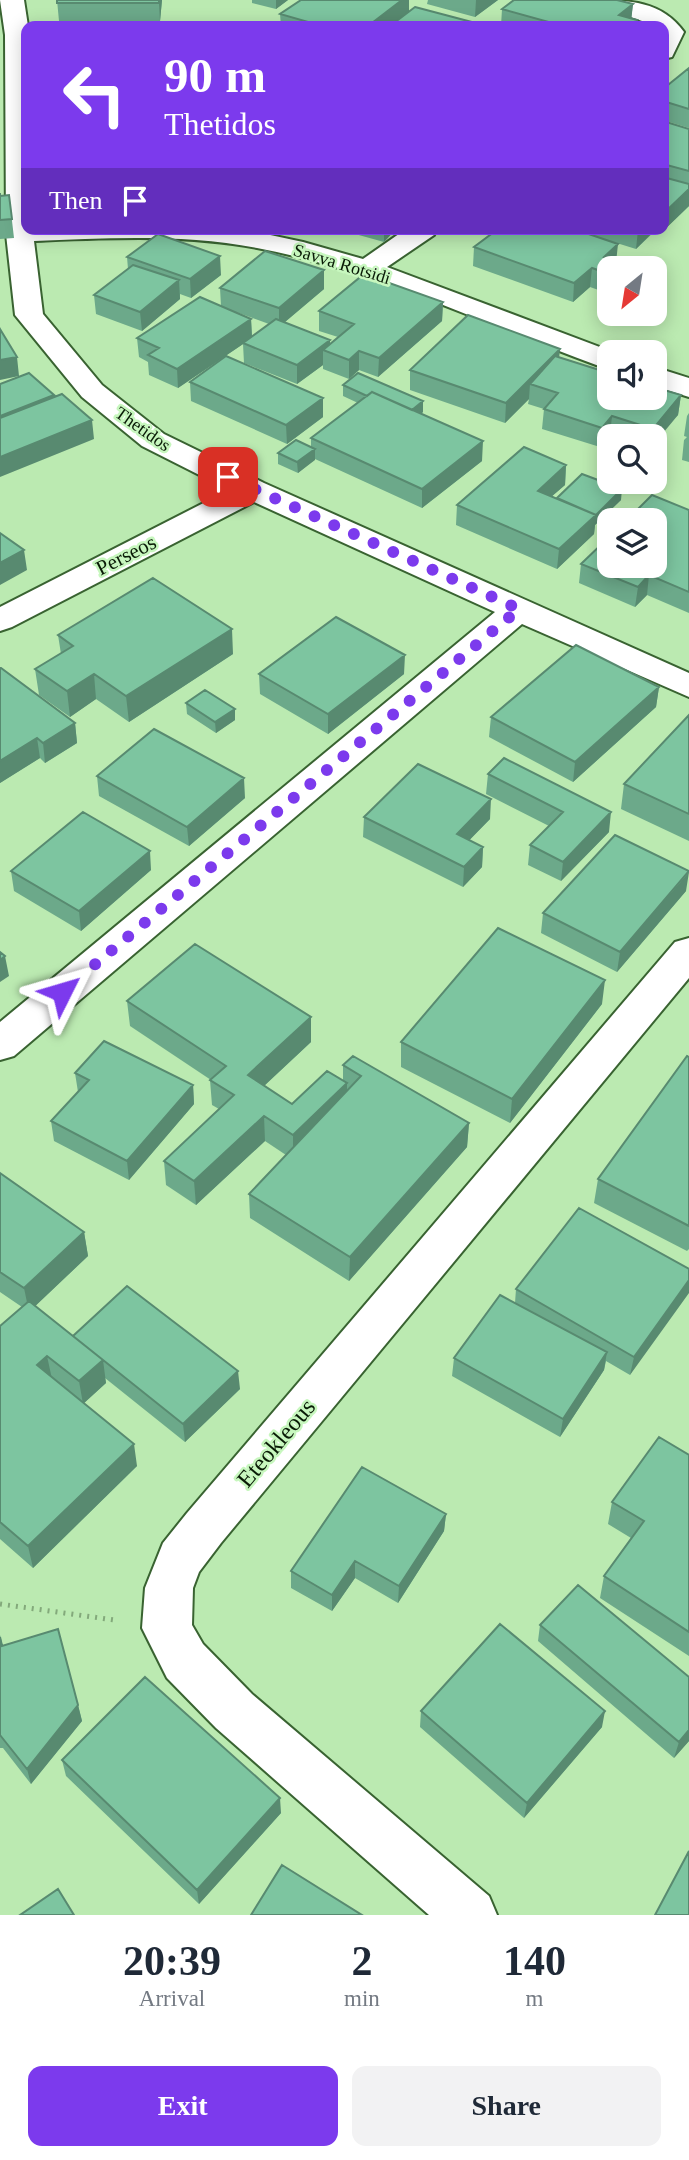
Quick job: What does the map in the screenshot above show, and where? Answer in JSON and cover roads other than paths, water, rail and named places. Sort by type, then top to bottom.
[{"type":"street","name":"Thetidos","points":[[12,0],[21,32]]},
{"type":"street","points":[[606,0],[662,21]]},
{"type":"street","name":"Thetidos","points":[[21,134],[20,234],[29,314],[92,391],[153,440],[253,490],[689,686]]},
{"type":"street","name":"Savva Rotsidi","points":[[219,235],[310,252],[366,269],[597,356]]},
{"type":"street","points":[[366,269],[415,235]]},
{"type":"street","points":[[667,380],[689,388]]},
{"type":"street","name":"Perseos","points":[[0,620],[253,490]]},
{"type":"street","points":[[0,1045],[519,609]]},
{"type":"street","name":"Eteokleous","points":[[470,1915],[234,1711],[184,1661],[167,1628],[169,1588],[180,1559],[689,952]]}]
